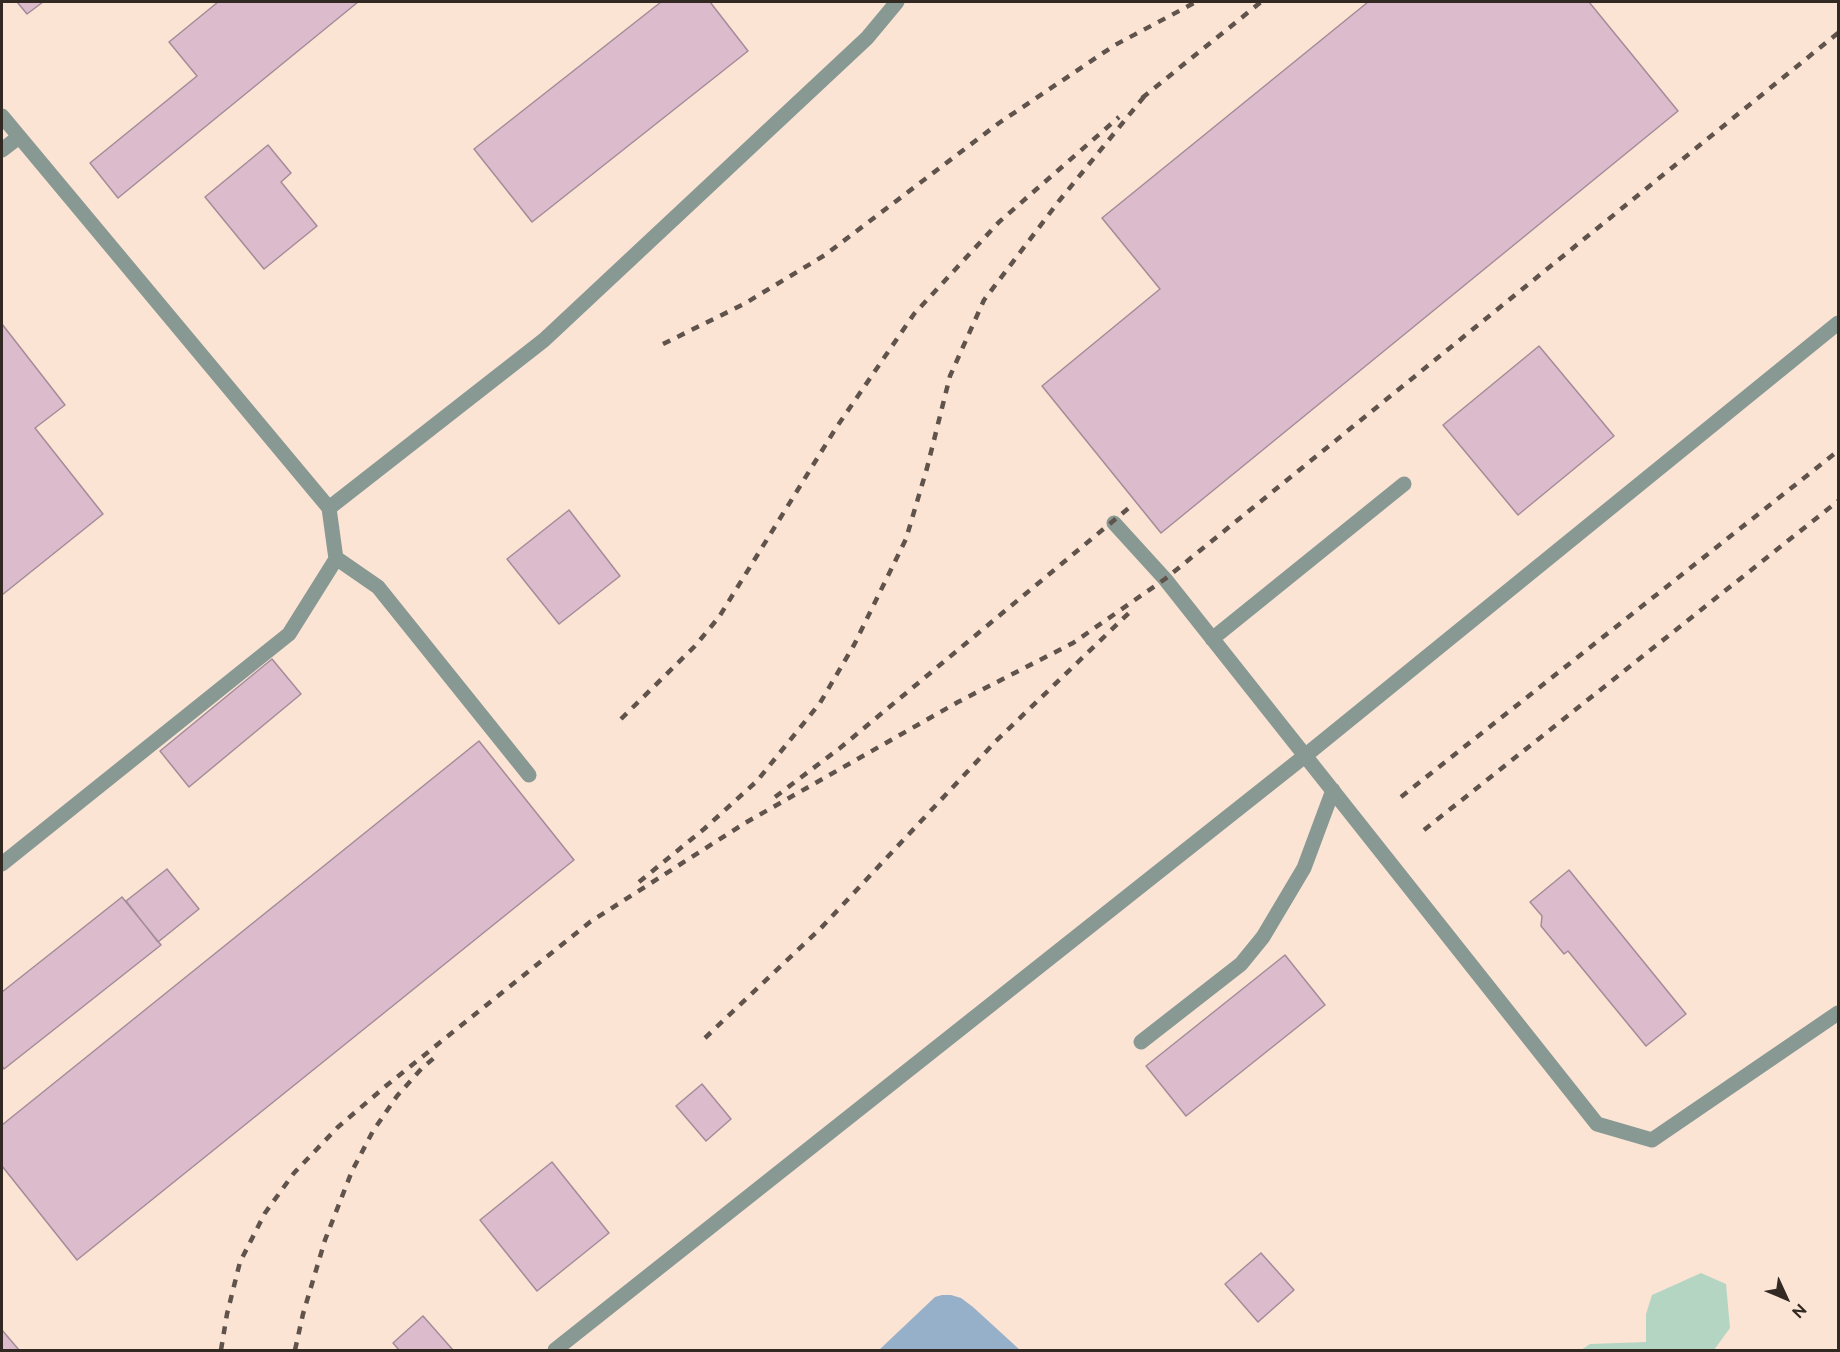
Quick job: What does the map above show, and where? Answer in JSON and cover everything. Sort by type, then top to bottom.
[{"type":"lane","points":[[329,508],[544,340],[867,38],[897,2]]},
{"type":"lane","points":[[2,116],[329,508],[336,558],[289,634],[2,864]]},
{"type":"lane","points":[[2,150],[19,137]]},
{"type":"lane","points":[[555,1350],[1306,755],[1839,323]]},
{"type":"lane","points":[[1212,639],[1404,484]]},
{"type":"lane","points":[[1114,523],[1165,579],[1597,1124],[1652,1140],[1839,1013]]},
{"type":"lane","points":[[336,558],[378,587],[528,775]]},
{"type":"lane","points":[[1141,1042],[1241,964],[1263,937],[1304,868],[1334,790]]},
{"type":"green space","points":[[1701,1273],[1726,1284],[1730,1328],[1714,1350],[1581,1350],[1590,1344],[1646,1342],[1646,1314],[1652,1295]]},
{"type":"water","points":[[942,1295],[961,1298],[1020,1350],[879,1350],[935,1297]]},
{"type":"building","points":[[17,2],[43,2],[27,14]]},
{"type":"building","points":[[218,2],[358,2],[118,198],[90,163],[197,76],[169,42]]},
{"type":"building","points":[[661,2],[710,2],[748,51],[532,222],[474,149]]},
{"type":"building","points":[[1368,2],[1589,2],[1678,111],[1161,533],[1042,386],[1160,289],[1102,218]]},
{"type":"building","points":[[268,145],[291,173],[281,182],[317,226],[264,269],[205,197]]},
{"type":"building","points":[[2,324],[65,405],[35,428],[103,514],[2,595]]},
{"type":"building","points":[[1539,346],[1614,436],[1518,515],[1443,425]]},
{"type":"building","points":[[569,510],[620,576],[559,624],[507,559]]},
{"type":"building","points":[[272,659],[301,694],[189,787],[160,751]]},
{"type":"building","points":[[479,741],[574,860],[77,1260],[2,1166],[2,1125]]},
{"type":"building","points":[[167,869],[199,909],[158,942],[126,901]]},
{"type":"building","points":[[1569,870],[1686,1014],[1646,1046],[1568,951],[1564,954],[1541,926],[1542,916],[1530,902]]},
{"type":"building","points":[[122,897],[161,945],[4,1069],[2,1066],[2,992]]},
{"type":"building","points":[[1285,955],[1325,1005],[1186,1116],[1146,1066]]},
{"type":"building","points":[[702,1084],[731,1119],[706,1141],[676,1106]]},
{"type":"building","points":[[552,1162],[609,1233],[537,1291],[480,1220]]},
{"type":"building","points":[[1261,1253],[1294,1290],[1258,1322],[1225,1284]]},
{"type":"building","points":[[423,1316],[453,1350],[399,1350],[393,1343]]},
{"type":"building","points":[[2,1330],[19,1350],[2,1350]]},
{"type":"railway","points":[[663,344],[744,304],[825,255],[999,123],[1115,45],[1196,2]]},
{"type":"railway","points":[[1142,98],[1261,2]]},
{"type":"railway","points":[[221,1350],[240,1262],[265,1213],[294,1173],[338,1127],[387,1085],[590,922],[745,823],[958,702],[1073,643],[1165,579],[1838,33]]},
{"type":"railway","points":[[639,882],[704,829],[757,781],[820,703],[854,645],[906,539],[950,376],[984,300],[1059,201],[1147,93]]},
{"type":"railway","points":[[621,719],[695,646],[719,617],[836,428],[914,314],[999,222],[1119,117]]},
{"type":"railway","points":[[1401,797],[1838,451]]},
{"type":"railway","points":[[1424,830],[1838,501]]},
{"type":"railway","points":[[775,797],[840,748],[1130,507]]},
{"type":"railway","points":[[705,1038],[821,928],[996,741],[1134,608]]},
{"type":"railway","points":[[295,1350],[325,1240],[352,1171],[373,1131],[397,1096],[434,1058]]}]
